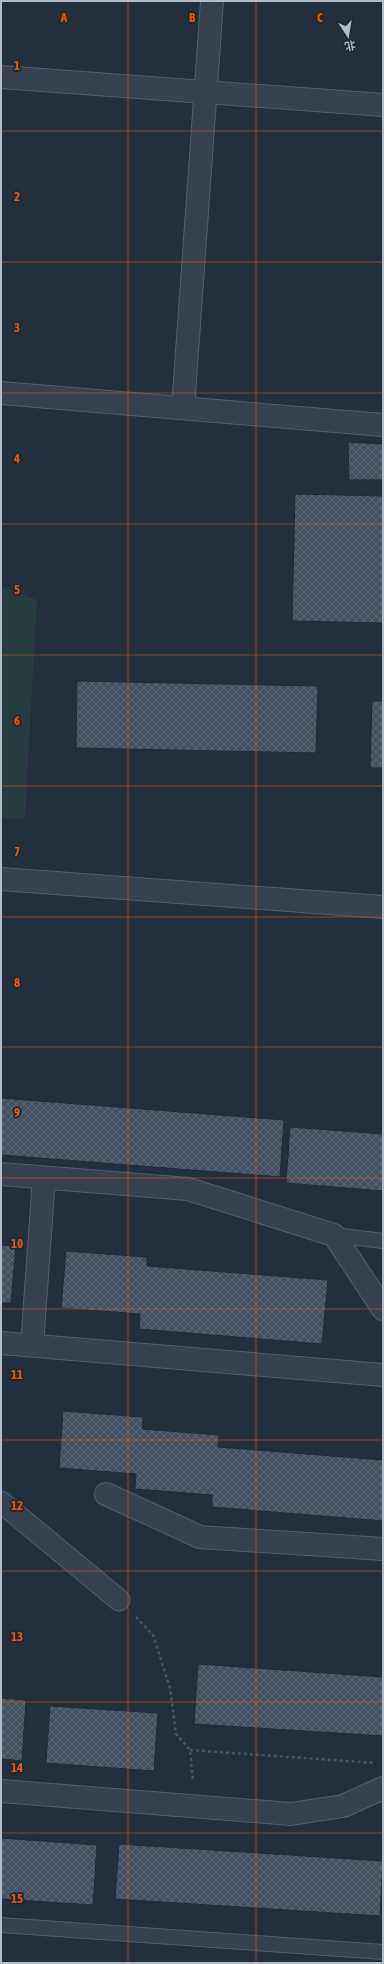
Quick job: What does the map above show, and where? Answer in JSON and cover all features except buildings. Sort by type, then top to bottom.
[{"type":"street","points":[[183,408],[212,1]]},
{"type":"street","points":[[1,78],[383,105]]},
{"type":"street","points":[[1,393],[383,424]]},
{"type":"street","points":[[1,879],[383,907]]},
{"type":"street","points":[[1,1174],[188,1189],[334,1235],[383,1309]]},
{"type":"street","points":[[32,1345],[44,1178]]},
{"type":"street","points":[[1,1343],[383,1375]]},
{"type":"street","points":[[106,1494],[200,1537],[383,1549]]},
{"type":"street","points":[[1,1502],[119,1600]]},
{"type":"street","points":[[1,1791],[291,1814],[343,1806],[382,1792]]},
{"type":"lane","points":[[334,1235],[383,1241]]},
{"type":"lane","points":[[1,1925],[383,1952]]},
{"type":"path","points":[[119,1600],[153,1635],[170,1688],[176,1734],[190,1750],[195,1807]]},
{"type":"path","points":[[190,1750],[383,1764]]},
{"type":"green space","points":[[1,587],[37,600],[25,819],[1,818]]}]
